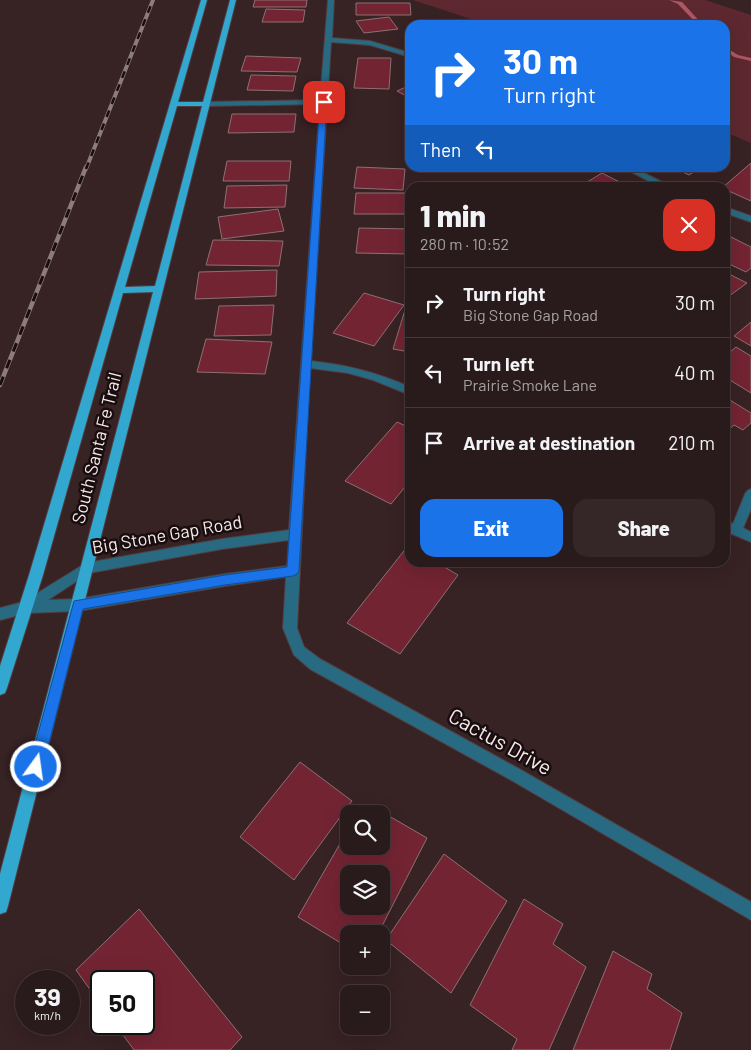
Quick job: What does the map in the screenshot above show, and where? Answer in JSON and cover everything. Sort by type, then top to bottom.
[{"type":"main road","name":"South Santa Fe Trail","points":[[0,688],[27,606],[204,0]]},
{"type":"main road","name":"South Santa Fe Trail","points":[[0,906],[233,0]]},
{"type":"main road","points":[[173,104],[206,104]]},
{"type":"main road","points":[[120,290],[158,289]]},
{"type":"street","name":"Cactus Drive","points":[[331,0],[305,364],[290,628],[299,651],[315,664],[516,775],[751,911]]},
{"type":"street","points":[[329,40],[356,40],[378,44],[405,53]]},
{"type":"street","points":[[206,104],[324,102]]},
{"type":"street","points":[[636,172],[657,182]]},
{"type":"street","points":[[730,212],[751,219]]},
{"type":"street","points":[[305,364],[348,368],[377,377],[405,389]]},
{"type":"street","points":[[751,494],[730,528],[751,537]]},
{"type":"street","name":"Big Stone Gap Road","points":[[27,606],[86,568],[222,544],[295,534]]},
{"type":"street","name":"Big Stone Gap Road","points":[[0,614],[27,606],[78,605],[225,580],[293,571]]},
{"type":"shaded area","points":[[413,0],[705,0],[751,15],[751,143],[730,134],[730,20],[474,20]]},
{"type":"building","points":[[255,0],[307,0],[306,7],[253,7]]},
{"type":"building","points":[[356,3],[410,3],[411,15],[356,15]]},
{"type":"building","points":[[266,9],[305,10],[303,22],[262,22]]},
{"type":"building","points":[[389,17],[398,29],[364,33],[356,21]]},
{"type":"building","points":[[246,56],[301,58],[297,72],[241,71]]},
{"type":"building","points":[[358,58],[391,58],[389,89],[354,88]]},
{"type":"building","points":[[251,75],[296,76],[293,91],[247,90]]},
{"type":"building","points":[[405,87],[405,95],[397,91]]},
{"type":"building","points":[[232,114],[296,114],[294,132],[228,133]]},
{"type":"building","points":[[227,161],[291,161],[289,181],[223,181]]},
{"type":"building","points":[[751,163],[751,201],[730,192],[729,182]]},
{"type":"building","points":[[357,167],[405,169],[403,190],[354,188]]},
{"type":"building","points":[[683,172],[694,172],[689,175]]},
{"type":"building","points":[[602,173],[619,182],[587,182]]},
{"type":"building","points":[[287,185],[285,207],[224,208],[227,186]]},
{"type":"building","points":[[356,193],[405,193],[405,214],[354,214]]},
{"type":"building","points":[[278,209],[284,231],[222,239],[218,217]]},
{"type":"building","points":[[359,228],[405,229],[405,254],[356,253]]},
{"type":"building","points":[[730,236],[751,247],[751,268],[746,272],[730,264]]},
{"type":"building","points":[[213,240],[283,241],[279,266],[206,265]]},
{"type":"building","points":[[277,270],[276,296],[195,299],[199,272]]},
{"type":"building","points":[[730,274],[747,283],[730,295]]},
{"type":"building","points":[[364,293],[404,305],[374,346],[333,333]]},
{"type":"building","points":[[274,305],[271,335],[214,336],[219,306]]},
{"type":"building","points":[[405,310],[405,351],[393,349]]},
{"type":"building","points":[[751,322],[751,346],[734,336]]},
{"type":"building","points":[[206,339],[272,342],[265,374],[197,372]]},
{"type":"building","points":[[736,347],[751,356],[751,393],[730,380],[730,352]]},
{"type":"building","points":[[730,400],[751,413],[751,423],[743,430],[734,425],[730,429]]},
{"type":"building","points":[[397,422],[405,426],[405,487],[391,504],[345,481]]},
{"type":"building","points":[[405,550],[405,567],[444,567],[458,575],[400,654],[347,623]]},
{"type":"building","points":[[300,762],[352,801],[349,805],[340,805],[340,817],[294,880],[240,837]]},
{"type":"building","points":[[390,817],[427,838],[390,910],[390,865],[340,865],[340,915],[388,915],[383,925],[340,925],[340,943],[298,917],[340,844],[340,855],[390,855]]},
{"type":"building","points":[[444,854],[507,901],[451,993],[390,943],[390,934]]},
{"type":"building","points":[[524,899],[563,924],[553,944],[586,967],[549,1050],[512,1050],[517,1039],[470,1005]]},
{"type":"building","points":[[139,909],[242,1037],[230,1050],[134,1050],[123,1035],[155,1035],[155,970],[90,970],[90,990],[80,976],[80,970],[76,970]]},
{"type":"building","points":[[613,951],[652,974],[647,989],[682,1013],[670,1050],[573,1050]]},
{"type":"waterway","points":[[671,0],[680,3],[696,20]]},
{"type":"waterway","points":[[730,52],[736,56],[751,60]]},
{"type":"railway","points":[[86,169],[153,0]]},
{"type":"railway","points":[[0,385],[86,167]]},
{"type":"route","points":[[36,767],[78,605],[225,580],[293,571],[305,364],[324,102]]}]
